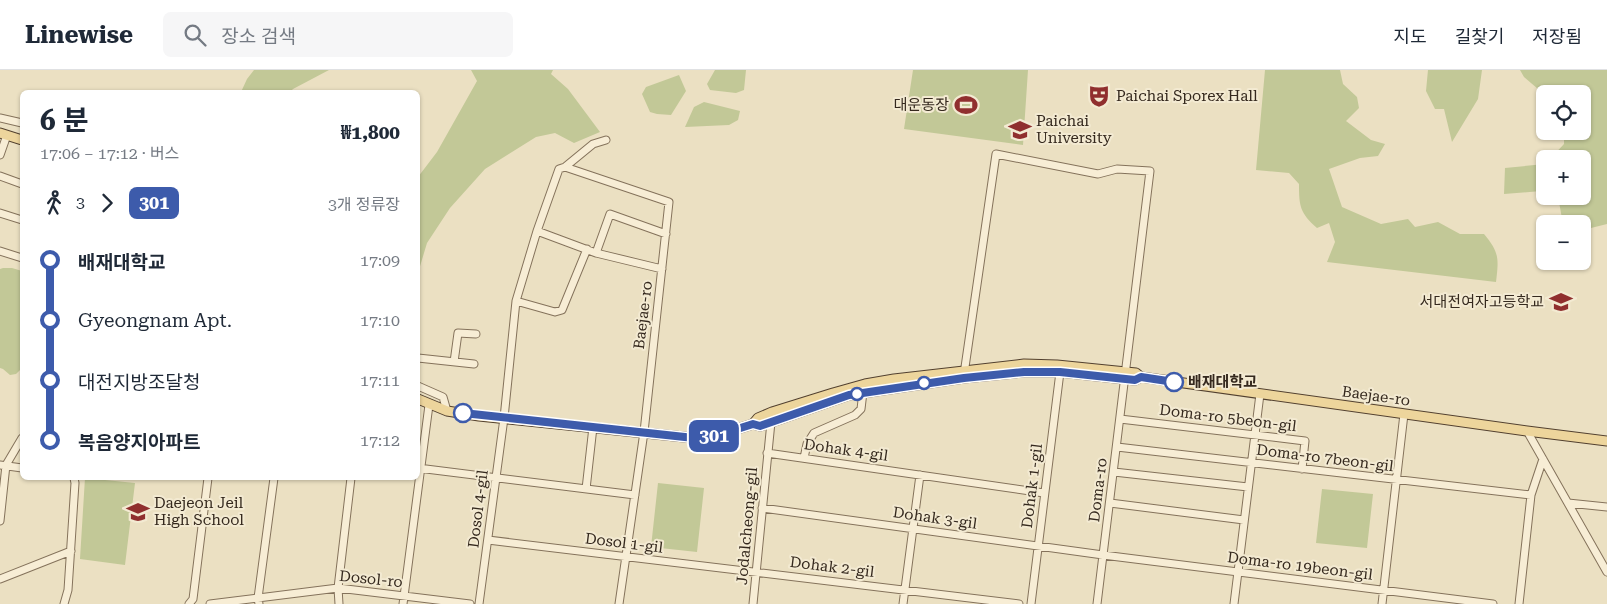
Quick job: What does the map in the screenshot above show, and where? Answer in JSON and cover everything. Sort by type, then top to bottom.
[{"type":"main road","points":[[3,134],[20,139]]},
{"type":"main road","name":"Baejae-ro","points":[[771,417],[865,384],[894,383],[1058,365],[1126,376],[1135,380],[1141,377],[1607,441]]},
{"type":"main road","name":"Baejae-ro","points":[[1024,368],[1126,376]]},
{"type":"main road","name":"Baejae-ro","points":[[420,401],[447,411],[694,438],[712,437],[753,424],[758,418],[771,417],[894,383]]},
{"type":"street","points":[[0,118],[20,123]]},
{"type":"street","points":[[0,155],[3,134]]},
{"type":"street","points":[[565,167],[593,144],[606,140]]},
{"type":"street","points":[[964,374],[996,154],[1098,174],[1117,169],[1150,172],[1126,376]]},
{"type":"street","name":"Baejae-ro","points":[[565,167],[669,202],[644,432]]},
{"type":"street","name":"Dosol 4-gil","points":[[479,604],[504,418],[516,302],[537,230],[559,169],[565,167]]},
{"type":"street","points":[[0,176],[20,183]]},
{"type":"street","points":[[0,213],[20,219]]},
{"type":"street","points":[[596,252],[610,214],[666,234]]},
{"type":"street","points":[[537,230],[587,250],[662,269]]},
{"type":"street","points":[[516,302],[555,312],[562,310],[587,250]]},
{"type":"street","points":[[0,251],[20,257]]},
{"type":"street","points":[[454,362],[458,333],[476,334]]},
{"type":"street","points":[[420,358],[474,364]]},
{"type":"street","name":"Dohak 1-gil","points":[[1031,604],[1060,372]]},
{"type":"street","name":"Doma-ro","points":[[1097,604],[1126,376]]},
{"type":"street","points":[[420,387],[443,397],[447,411]]},
{"type":"street","points":[[804,458],[810,438],[814,434],[855,415],[861,408],[864,392]]},
{"type":"street","points":[[1234,604],[1260,394]]},
{"type":"street","points":[[420,462],[430,405]]},
{"type":"street","points":[[1382,604],[1404,414]]},
{"type":"street","points":[[420,415],[427,416]]},
{"type":"street","name":"Jodalcheong-gil","points":[[753,604],[771,417]]},
{"type":"street","name":"Doma-ro 5beon-gil","points":[[1120,419],[1305,441],[1302,469]]},
{"type":"street","points":[[586,489],[593,427]]},
{"type":"street","points":[[1527,431],[1607,572]]},
{"type":"street","points":[[619,604],[644,432]]},
{"type":"street","points":[[0,522],[3,465],[20,441]]},
{"type":"street","name":"Doma-ro 7beon-gil","points":[[1117,448],[1531,495]]},
{"type":"street","name":"Dohak 4-gil","points":[[768,453],[1044,493]]},
{"type":"street","points":[[1519,604],[1531,495],[1542,459]]},
{"type":"street","points":[[3,465],[20,468]]},
{"type":"street","points":[[420,468],[634,496]]},
{"type":"street","points":[[1114,472],[1248,487]]},
{"type":"street","points":[[903,604],[920,475]]},
{"type":"street","points":[[64,604],[68,590],[74,480]]},
{"type":"street","points":[[190,604],[193,599],[208,480]]},
{"type":"street","points":[[258,601],[274,480]]},
{"type":"street","points":[[339,604],[338,588],[351,480]]},
{"type":"street","points":[[403,600],[418,480]]},
{"type":"street","points":[[1110,503],[1244,520]]},
{"type":"street","points":[[1568,503],[1607,507]]},
{"type":"street","name":"Dohak 3-gil","points":[[762,508],[1103,555]]},
{"type":"street","name":"Dosol 1-gil","points":[[488,540],[756,572]]},
{"type":"street","points":[[0,579],[71,552]]},
{"type":"street","name":"Doma-ro 19beon-gil","points":[[1103,555],[1493,604]]},
{"type":"street","name":"Dohak 2-gil","points":[[756,572],[1019,604]]},
{"type":"street","name":"Dosol-ro","points":[[210,604],[258,601],[338,588],[403,600],[470,604]]},
{"type":"green space","points":[[254,70],[329,70],[292,90],[242,90]]},
{"type":"green space","points":[[471,70],[553,70],[551,74],[568,89],[600,132],[574,143],[555,133],[536,137],[485,169],[450,208],[427,243],[420,266],[420,174],[437,152],[477,81]]},
{"type":"green space","points":[[715,70],[746,70],[744,90],[736,93],[710,90],[707,84]]},
{"type":"green space","name":"대운동장","points":[[913,70],[1028,70],[1023,145],[904,129]]},
{"type":"green space","points":[[1265,70],[1340,70],[1343,84],[1357,97],[1359,108],[1346,121],[1371,140],[1385,144],[1378,156],[1360,158],[1329,169],[1342,207],[1381,224],[1408,219],[1415,227],[1438,222],[1460,234],[1484,234],[1493,246],[1497,256],[1496,282],[1327,262],[1335,242],[1329,223],[1317,228],[1307,218],[1300,204],[1299,184],[1289,173],[1256,170]]},
{"type":"green space","points":[[1428,70],[1482,70],[1478,99],[1452,142],[1444,109],[1435,109],[1426,91]]},
{"type":"green space","points":[[1520,70],[1607,70],[1607,224],[1591,228],[1591,215],[1561,215],[1560,205],[1591,205],[1591,150],[1558,150],[1564,144],[1564,140],[1591,140],[1591,85],[1536,85],[1536,87],[1524,77]]},
{"type":"green space","points":[[679,75],[686,91],[671,115],[650,112],[642,94],[646,87]]},
{"type":"green space","points":[[704,102],[740,111],[738,120],[729,125],[685,127],[694,107]]},
{"type":"green space","points":[[1536,165],[1536,191],[1504,194],[1505,168]]},
{"type":"green space","points":[[12,268],[20,270],[20,370],[16,374],[10,375],[0,368],[0,269]]},
{"type":"green space","points":[[85,480],[135,483],[125,565],[80,559]]},
{"type":"green space","points":[[658,483],[704,488],[697,552],[651,547]]},
{"type":"green space","points":[[1322,489],[1373,494],[1367,548],[1316,543]]},
{"type":"bus line","name":"301","points":[[463,413],[694,438],[712,437],[753,424],[760,426],[833,400],[864,392],[964,378],[1024,372],[1060,372],[1135,380],[1141,377],[1174,382]]},
{"type":"place","name":"Paichai Sporex Hall","points":[[1099,96]]},
{"type":"place","name":"대운동장","points":[[966,105]]},
{"type":"place","name":"Paichai University","points":[[1020,130]]},
{"type":"place","name":"서대전여자고등학교","points":[[1561,302]]},
{"type":"place","name":"배재대학교","points":[[1174,382]]},
{"type":"place","name":"Daejeon Jeil High School","points":[[138,512]]}]
